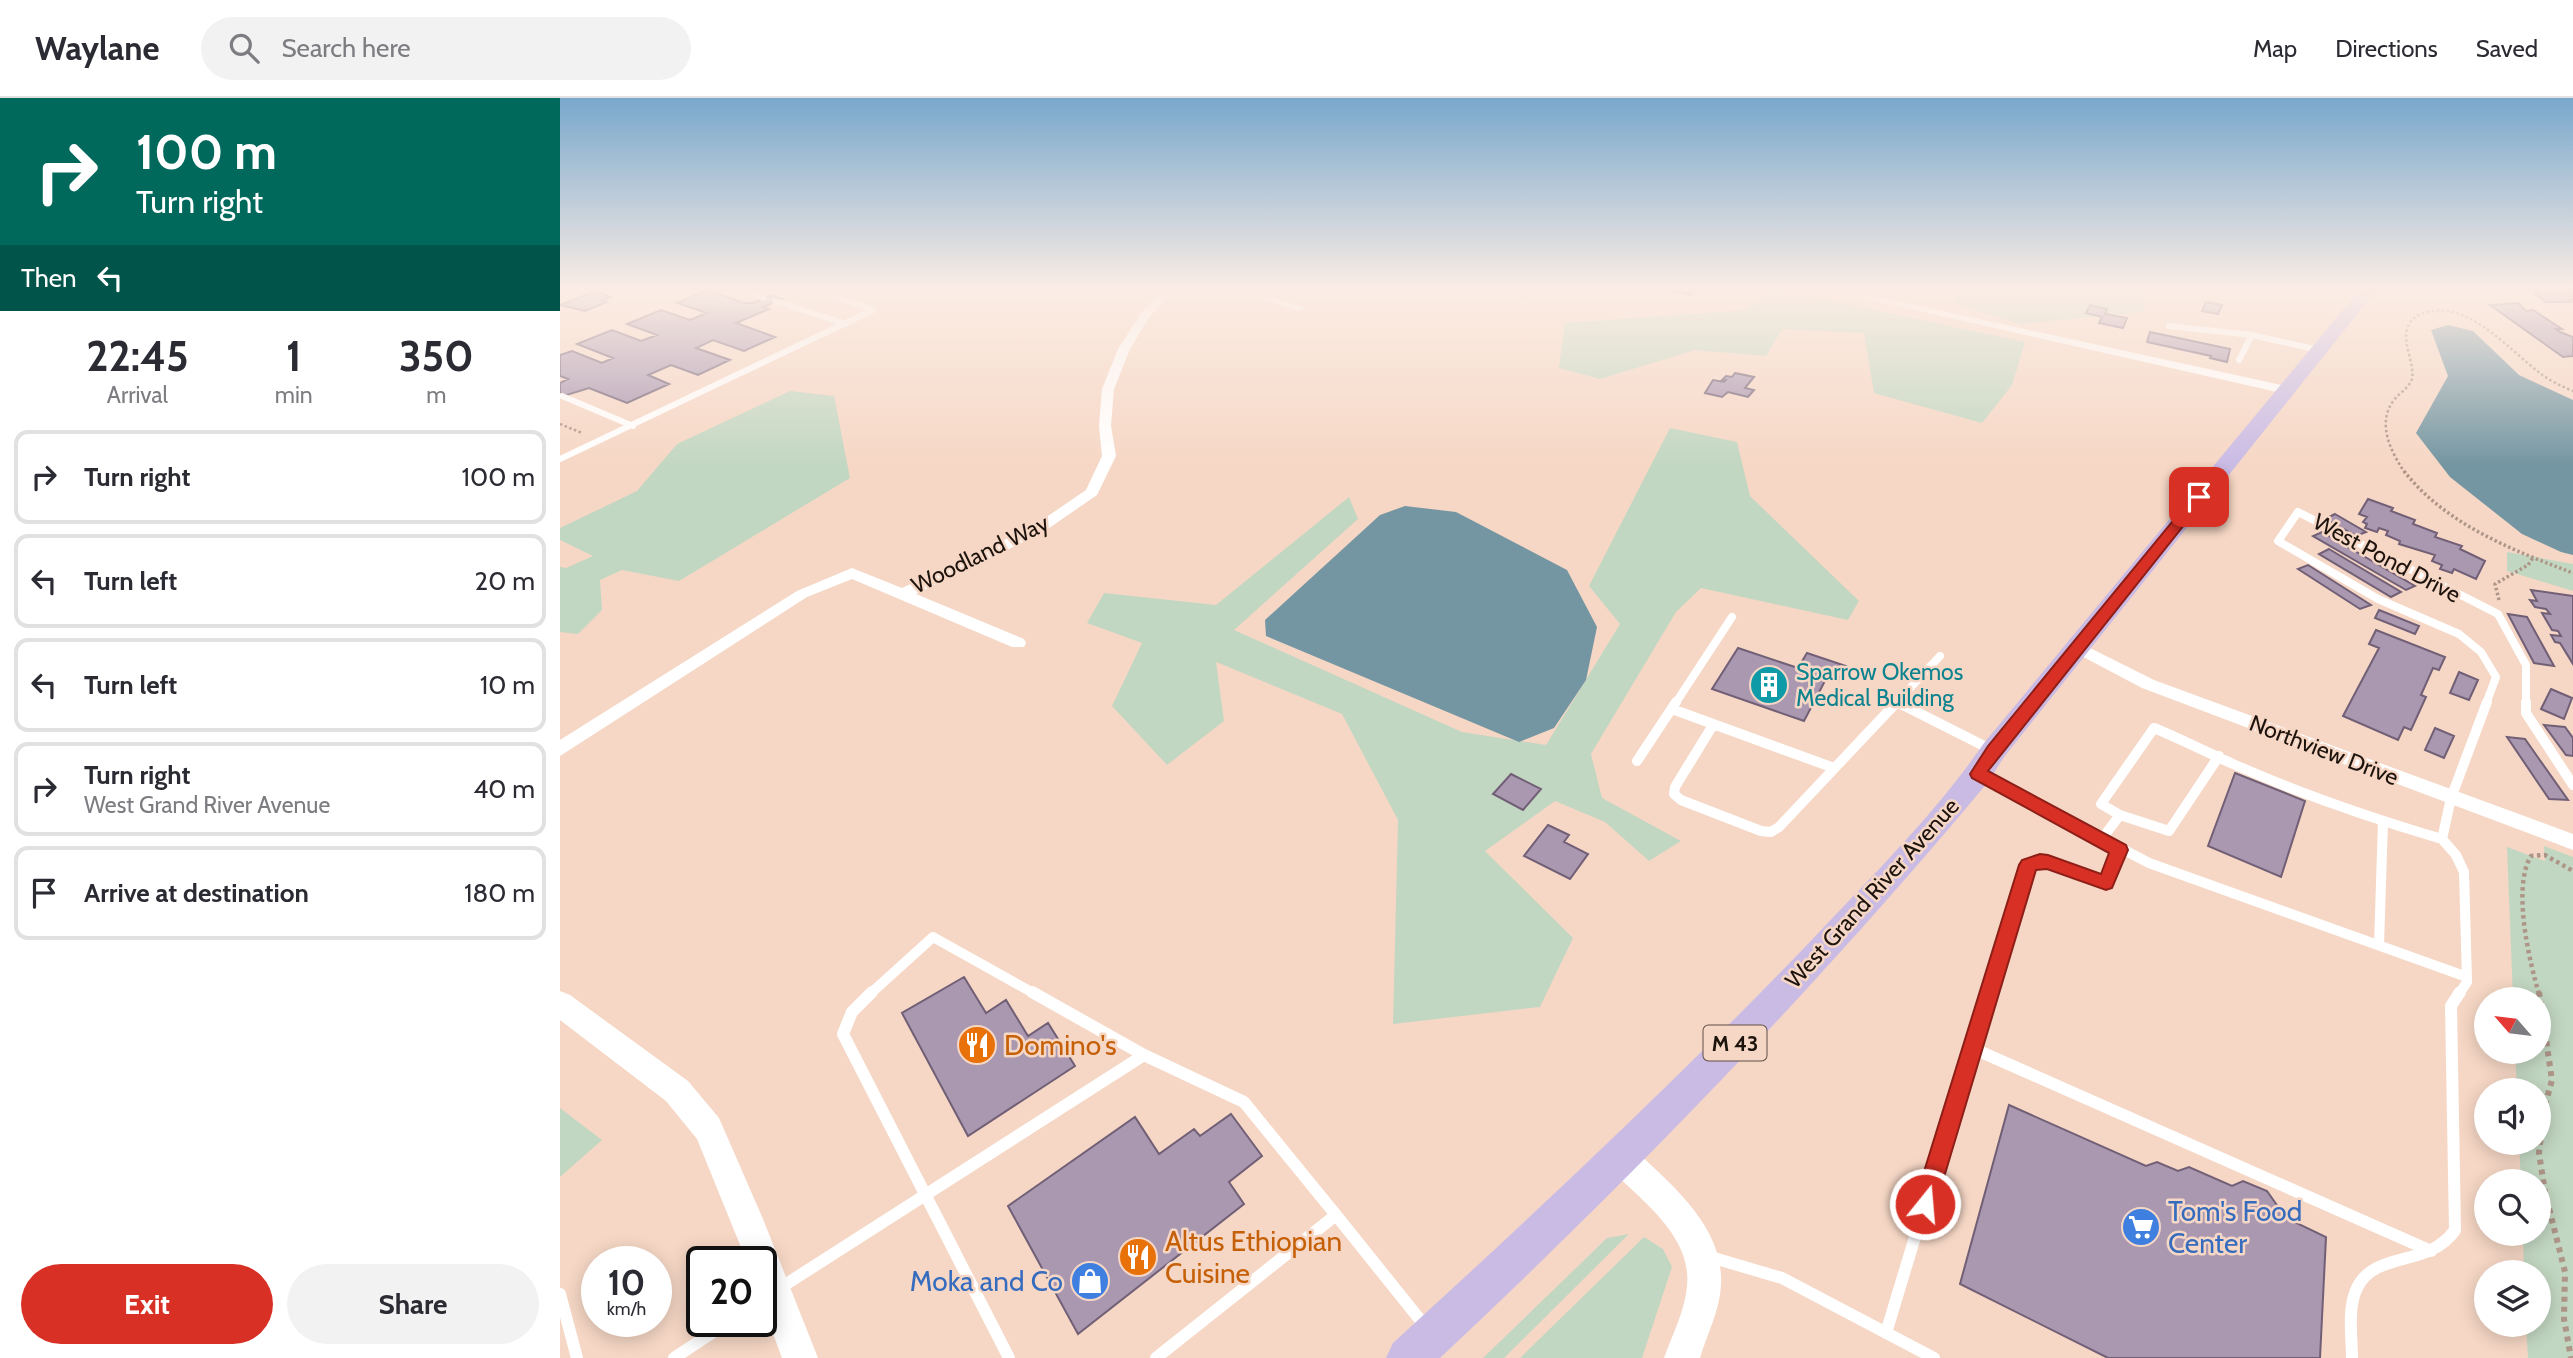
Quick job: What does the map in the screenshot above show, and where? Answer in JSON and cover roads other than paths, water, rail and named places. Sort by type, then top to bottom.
[{"type":"main road","name":"West Grand River Avenue","points":[[1420,1347],[1621,1158],[1754,1025],[1913,849],[2322,347]]},
{"type":"street","name":"Woodland Way","points":[[560,749],[802,594],[852,573],[905,593],[1037,530],[1092,492],[1109,456],[1105,426],[1108,389],[1125,347]]},
{"type":"street","points":[[2089,347],[2286,390]]},
{"type":"street","points":[[905,593],[1018,643]]},
{"type":"street","name":"Northview Drive","points":[[2078,648],[2148,684],[2573,842]]},
{"type":"street","points":[[560,1004],[677,1091],[698,1114],[717,1144],[751,1246]]},
{"type":"street","points":[[1621,1158],[1689,1230],[1701,1254],[1703,1289],[1682,1358]]},
{"type":"street","points":[[777,1313],[800,1358]]},
{"type":"lane","points":[[560,459],[798,347]]},
{"type":"lane","points":[[2239,360],[2246,347]]},
{"type":"lane","points":[[2305,347],[2319,350]]},
{"type":"lane","points":[[562,396],[633,426]]},
{"type":"lane","points":[[561,448],[573,454]]},
{"type":"lane","name":"West Pond Drive","points":[[2451,797],[2496,677],[2481,652],[2459,634],[2378,599],[2278,541],[2298,512],[2498,614],[2526,665],[2526,713],[2573,785]]},
{"type":"lane","points":[[1637,761],[1732,617]]},
{"type":"lane","points":[[1713,724],[1675,787],[1674,794],[1681,800],[1761,831],[1771,832],[1779,827],[1940,656]]},
{"type":"lane","points":[[1897,702],[2119,850],[2468,977]]},
{"type":"lane","points":[[1672,709],[1834,768]]},
{"type":"lane","points":[[2218,756],[2169,831],[2120,815],[2101,804],[2154,728],[2383,821],[2442,839],[2456,855],[2464,872],[2468,977],[2466,986],[2451,1006],[2455,1230],[2451,1240],[2443,1247],[2374,1269],[2358,1286],[2354,1300],[2352,1358]]},
{"type":"lane","points":[[2442,839],[2451,797]]},
{"type":"lane","points":[[2101,840],[2120,815]]},
{"type":"lane","points":[[2379,945],[2383,821]]},
{"type":"lane","points":[[1885,1333],[2028,865],[2040,861],[2048,862],[2106,883],[2119,850]]},
{"type":"lane","points":[[1009,1358],[843,1034],[852,1012],[863,1000],[933,937],[1144,1055],[1244,1102],[1336,1215],[1420,1347]]},
{"type":"lane","points":[[1972,1048],[2431,1251]]},
{"type":"lane","points":[[777,1290],[1144,1055]]},
{"type":"lane","points":[[1156,1358],[1336,1215]]},
{"type":"lane","points":[[1701,1254],[1783,1278],[1934,1358]]},
{"type":"lane","points":[[560,1294],[578,1358]]},
{"type":"lane","points":[[674,1358],[706,1337]]},
{"type":"water","points":[[2437,347],[2490,347],[2519,375],[2573,400],[2573,555],[2522,534],[2450,477],[2416,433],[2448,376]]},
{"type":"water","points":[[1405,506],[1456,512],[1567,570],[1597,627],[1586,680],[1554,728],[1519,742],[1266,636],[1265,620],[1380,515]]},
{"type":"place","name":"Sparrow Okemos Medical Building","points":[[1769,685]]},
{"type":"place","name":"Domino's","points":[[977,1045]]},
{"type":"place","name":"Tom's Food Center","points":[[2141,1227]]},
{"type":"place","name":"Altus Ethiopian Cuisine","points":[[1138,1257]]},
{"type":"place","name":"Moka and Co","points":[[1090,1281]]}]
